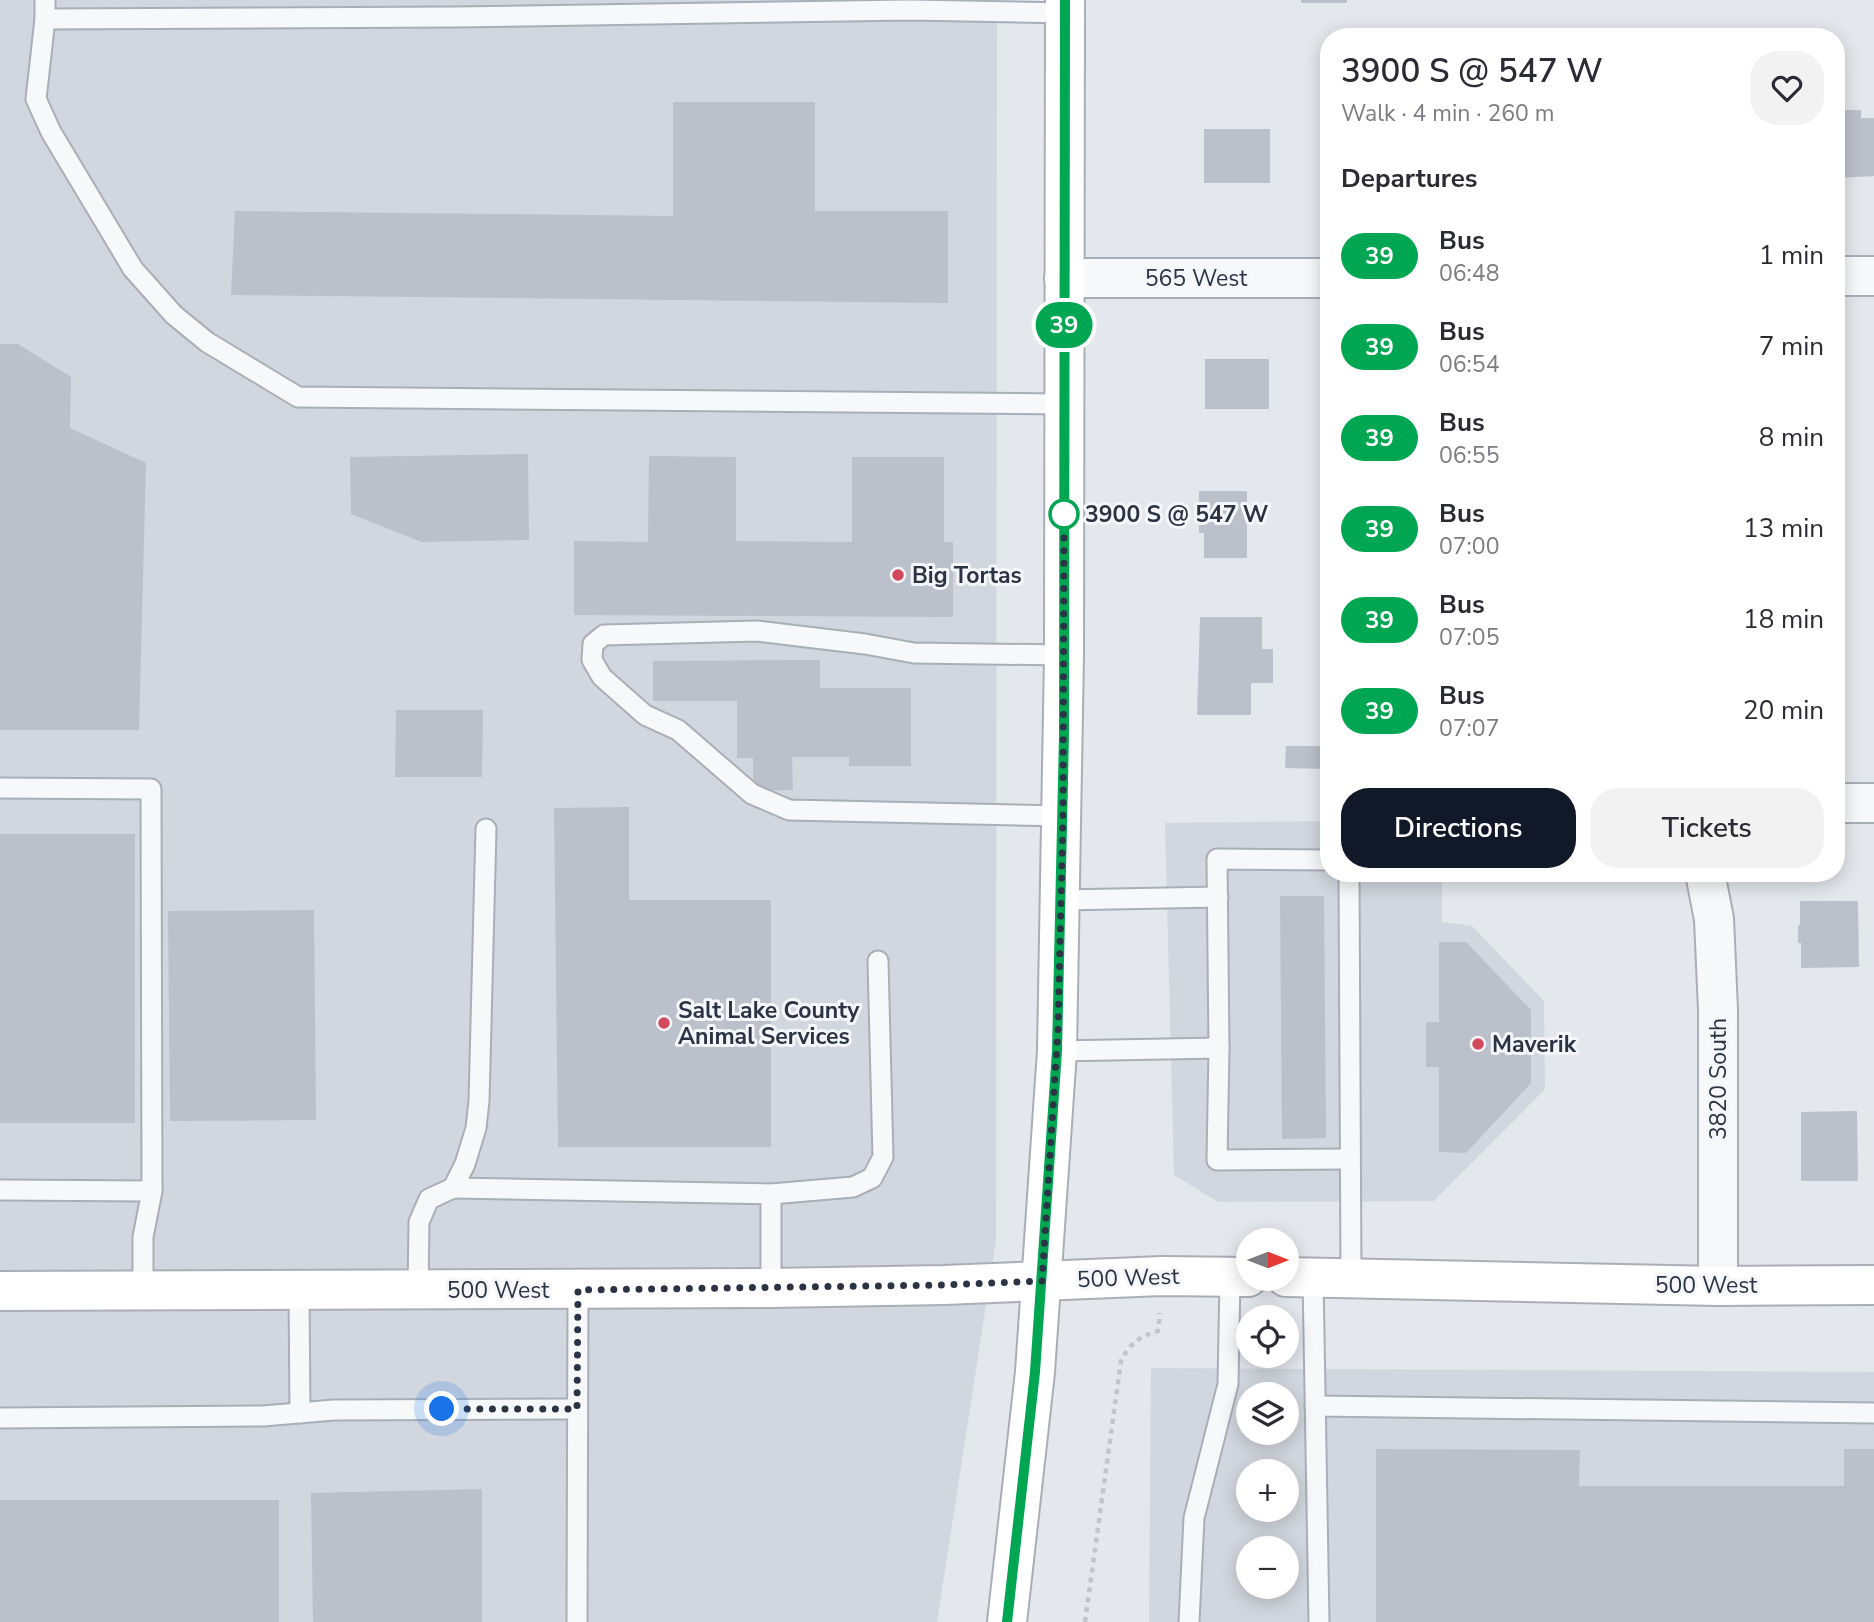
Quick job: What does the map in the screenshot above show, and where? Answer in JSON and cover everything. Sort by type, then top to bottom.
[{"type":"main road","points":[[1007,1622],[1035,1372],[1057,1051],[1063,816],[1065,6]]},
{"type":"main road","name":"500 West","points":[[0,1291],[771,1288],[944,1285],[1162,1276],[1236,1277]]},
{"type":"main road","name":"500 West","points":[[1300,1277],[1718,1286],[1874,1285]]},
{"type":"street","points":[[1845,276],[1874,276]]},
{"type":"street","name":"565 West","points":[[1064,278],[1320,278]]},
{"type":"street","points":[[1845,803],[1874,803]]},
{"type":"street","name":"3820 South","points":[[1707,882],[1714,919],[1718,1010],[1718,1286]]},
{"type":"lane","points":[[1064,404],[298,397],[207,342],[174,316],[133,269],[51,132],[36,99],[45,10],[456,17],[910,5],[1065,6]]},
{"type":"lane","points":[[1063,816],[789,810],[752,794],[678,730],[645,715],[602,677],[592,660],[593,644],[604,635],[757,631],[865,644],[914,653],[1064,655]]},
{"type":"lane","points":[[0,788],[152,789],[152,1191],[142,1237],[142,1291]]},
{"type":"lane","points":[[453,1188],[465,1164],[476,1128],[479,1101],[486,829]]},
{"type":"lane","points":[[1320,860],[1217,859],[1217,1160],[1350,1159]]},
{"type":"lane","points":[[1349,882],[1351,1277]]},
{"type":"lane","points":[[1061,900],[1218,897]]},
{"type":"lane","points":[[418,1290],[419,1222],[429,1199],[453,1188],[771,1194],[853,1187],[872,1178],[883,1157],[878,961]]},
{"type":"lane","points":[[1057,1051],[1219,1048]]},
{"type":"lane","points":[[0,1190],[152,1191]]},
{"type":"lane","points":[[771,1194],[771,1288]]},
{"type":"lane","points":[[1300,1277],[1315,1406],[1319,1622]]},
{"type":"lane","points":[[299,1290],[300,1413]]},
{"type":"lane","points":[[577,1622],[578,1290]]},
{"type":"lane","points":[[1189,1622],[1194,1518],[1228,1384],[1237,1292]]},
{"type":"lane","points":[[1315,1406],[1874,1413]]},
{"type":"lane","points":[[0,1418],[263,1416],[334,1410],[577,1409]]},
{"type":"path","points":[[1085,1622],[1121,1361],[1133,1343],[1158,1331],[1159,1324]]},
{"type":"shaded area","points":[[0,0],[997,0],[996,1240],[937,1622],[0,1622]]},
{"type":"shaded area","points":[[1320,821],[1320,882],[1442,882],[1442,922],[1472,926],[1544,1001],[1545,1089],[1434,1201],[1218,1202],[1174,1175],[1165,823]]},
{"type":"shaded area","points":[[1151,1368],[1874,1372],[1874,1622],[1149,1622]]},
{"type":"building","points":[[1301,0],[1347,0],[1347,3],[1301,3]]},
{"type":"building","points":[[673,102],[815,102],[815,211],[948,211],[948,303],[231,295],[235,211],[673,216]]},
{"type":"building","points":[[1845,110],[1861,110],[1861,118],[1874,118],[1874,176],[1845,178]]},
{"type":"building","points":[[1204,129],[1270,129],[1270,183],[1204,183]]},
{"type":"building","points":[[0,344],[18,344],[71,377],[70,428],[146,463],[139,730],[0,730]]},
{"type":"building","points":[[1205,359],[1269,359],[1269,409],[1205,409]]},
{"type":"building","points":[[528,454],[529,540],[422,542],[351,514],[350,457]]},
{"type":"building","points":[[649,456],[736,457],[736,541],[852,542],[852,457],[944,457],[944,542],[953,542],[953,617],[574,615],[574,541],[648,542]]},
{"type":"building","points":[[1199,491],[1247,491],[1247,558],[1204,558],[1204,533],[1199,533]]},
{"type":"building","points":[[1200,617],[1262,617],[1262,649],[1273,649],[1273,683],[1251,683],[1251,715],[1197,715]]},
{"type":"building","points":[[820,660],[820,688],[911,688],[911,766],[849,766],[849,757],[792,757],[793,790],[753,791],[753,758],[737,758],[737,701],[653,701],[653,661]]},
{"type":"building","points":[[396,710],[483,710],[482,777],[395,777]]},
{"type":"building","points":[[1286,746],[1320,746],[1320,769],[1285,768]]},
{"type":"building","name":"Salt Lake County Animal Services","points":[[629,807],[629,900],[771,900],[771,1147],[558,1147],[554,808]]},
{"type":"building","points":[[0,834],[135,834],[135,1123],[0,1123]]},
{"type":"building","points":[[1280,896],[1324,896],[1326,1138],[1282,1139]]},
{"type":"building","points":[[1800,901],[1858,901],[1859,967],[1801,968],[1801,943],[1798,943]]},
{"type":"building","points":[[314,910],[316,1120],[170,1121],[168,911]]},
{"type":"building","name":"Maverik","points":[[1439,942],[1466,942],[1531,1010],[1531,1083],[1466,1153],[1439,1152],[1439,1067],[1426,1067],[1426,1022],[1439,1022]]},
{"type":"building","points":[[1857,1111],[1858,1181],[1801,1181],[1801,1112]]},
{"type":"building","points":[[1376,1449],[1580,1450],[1579,1486],[1844,1486],[1844,1449],[1874,1449],[1874,1622],[1376,1622]]},
{"type":"building","points":[[482,1489],[482,1622],[313,1622],[311,1493]]},
{"type":"building","points":[[0,1500],[279,1500],[279,1622],[0,1622]]},
{"type":"bus line","name":"39","points":[[1007,1622],[1035,1372],[1057,1051],[1064,735],[1065,0]]},
{"type":"place","name":"3900 S @ 547 W","points":[[1064,514]]},
{"type":"place","name":"Big Tortas","points":[[898,575]]},
{"type":"place","name":"Salt Lake County Animal Services","points":[[664,1023]]},
{"type":"place","name":"Maverik","points":[[1478,1044]]},
{"type":"route","points":[[442,1409],[577,1409],[578,1290],[1042,1281],[1058,1029],[1063,816],[1064,514]]}]
